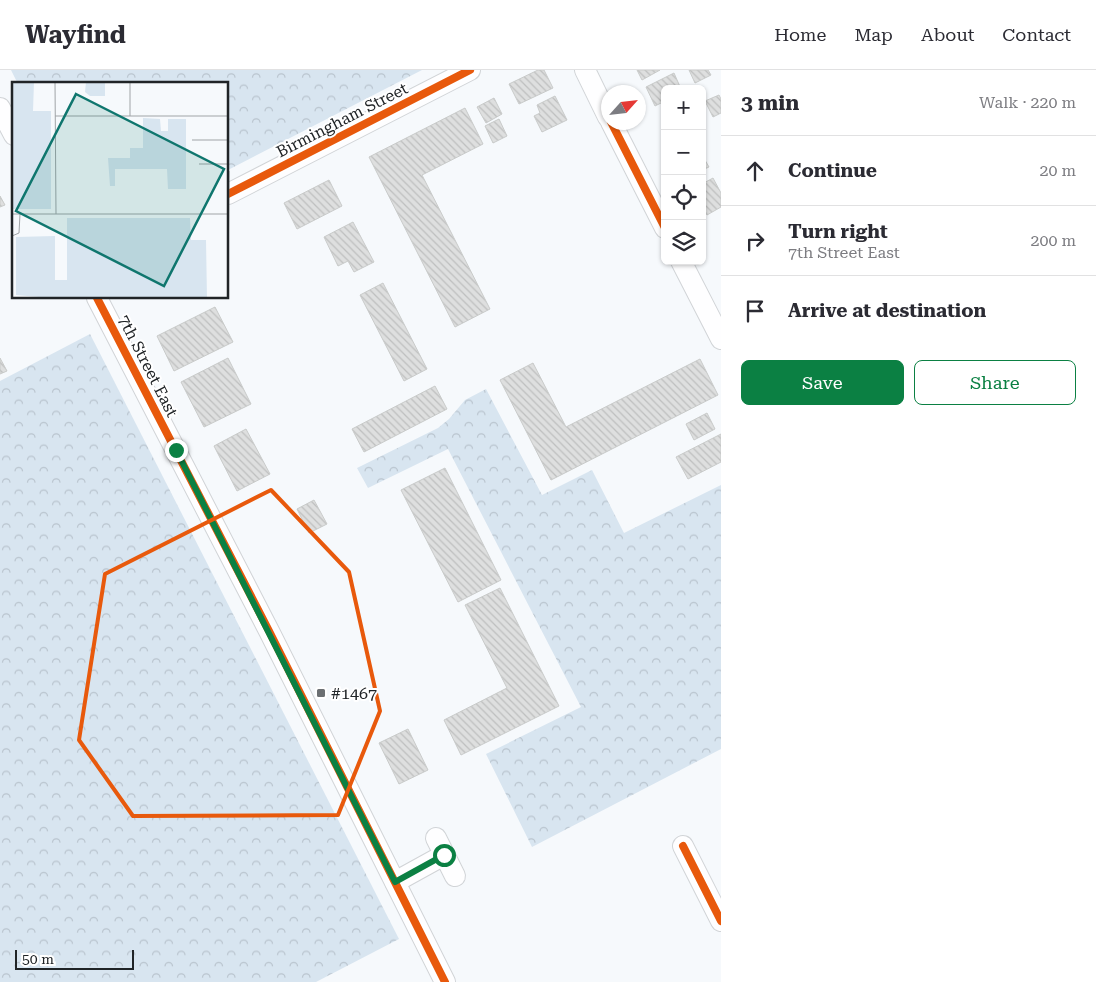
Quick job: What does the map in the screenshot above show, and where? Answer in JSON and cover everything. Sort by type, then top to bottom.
[{"type":"street","name":"Birmingham Street","points":[[229,193],[470,70]]},
{"type":"street","points":[[585,70],[601,103]]},
{"type":"street","points":[[0,108],[12,131]]},
{"type":"street","points":[[615,130],[661,220]]},
{"type":"street","points":[[683,265],[721,340]]},
{"type":"street","name":"7th Street East","points":[[98,299],[269,631],[446,982]]},
{"type":"street","points":[[683,846],[721,921]]},
{"type":"street","points":[[395,882],[440,847],[455,876]]},
{"type":"highlighted area","points":[[271,490],[349,572],[380,711],[338,815],[133,816],[79,740],[105,574]]},
{"type":"green space","points":[[11,70],[422,70],[229,169],[229,82],[17,82]]},
{"type":"green space","points":[[90,334],[399,939],[316,982],[0,982],[0,381]]},
{"type":"green space","points":[[486,389],[542,495],[592,470],[624,533],[721,485],[721,749],[532,847],[486,754],[581,707],[448,449],[368,488],[357,468],[438,428],[449,419],[465,400]]},
{"type":"building","points":[[538,70],[544,70],[553,88],[519,104],[509,84]]},
{"type":"building","points":[[637,70],[660,70],[642,80]]},
{"type":"building","points":[[689,70],[708,70],[711,75],[695,83]]},
{"type":"building","points":[[674,73],[679,85],[661,85],[661,103],[655,106],[646,87]]},
{"type":"building","points":[[719,95],[721,99],[721,113],[713,117],[706,101]]},
{"type":"building","points":[[555,96],[567,120],[542,132],[534,116],[540,113],[537,105]]},
{"type":"building","points":[[494,98],[502,114],[486,123],[477,107]]},
{"type":"building","points":[[465,108],[483,144],[422,175],[490,309],[455,327],[369,157]]},
{"type":"building","points":[[499,119],[507,136],[493,143],[485,126]]},
{"type":"building","points":[[713,178],[721,193],[721,207],[707,215],[706,213],[706,182]]},
{"type":"building","points":[[329,180],[342,206],[297,229],[284,203]]},
{"type":"building","points":[[0,196],[5,205],[0,207]]},
{"type":"building","points":[[353,222],[374,262],[354,272],[348,261],[338,266],[324,237]]},
{"type":"building","points":[[383,283],[427,369],[404,381],[360,295]]},
{"type":"building","points":[[215,307],[233,342],[174,371],[157,336]]},
{"type":"building","points":[[0,358],[7,371],[0,374]]},
{"type":"building","points":[[228,358],[251,404],[204,427],[181,382]]},
{"type":"building","points":[[700,359],[718,395],[551,480],[500,380],[533,363],[566,427]]},
{"type":"building","points":[[435,386],[447,409],[364,452],[352,429]]},
{"type":"building","points":[[707,413],[715,429],[694,440],[686,424]]},
{"type":"building","points":[[246,429],[270,474],[237,491],[214,446]]},
{"type":"building","points":[[721,434],[721,462],[688,479],[676,457]]},
{"type":"building","points":[[445,468],[501,580],[458,602],[401,490]]},
{"type":"building","points":[[314,500],[327,524],[309,533],[297,509]]},
{"type":"building","points":[[500,588],[559,706],[461,755],[444,720],[507,688],[465,605]]},
{"type":"building","points":[[408,729],[428,770],[399,784],[379,743]]},
{"type":"cycle path","points":[[229,193],[470,70]]},
{"type":"cycle path","points":[[615,130],[661,220]]},
{"type":"cycle path","points":[[98,299],[269,631],[445,982]]},
{"type":"cycle path","points":[[683,846],[721,921]]},
{"type":"place","name":"#1467","points":[[321,693]]},
{"type":"route","points":[[176,450],[395,882],[444,855]]}]
